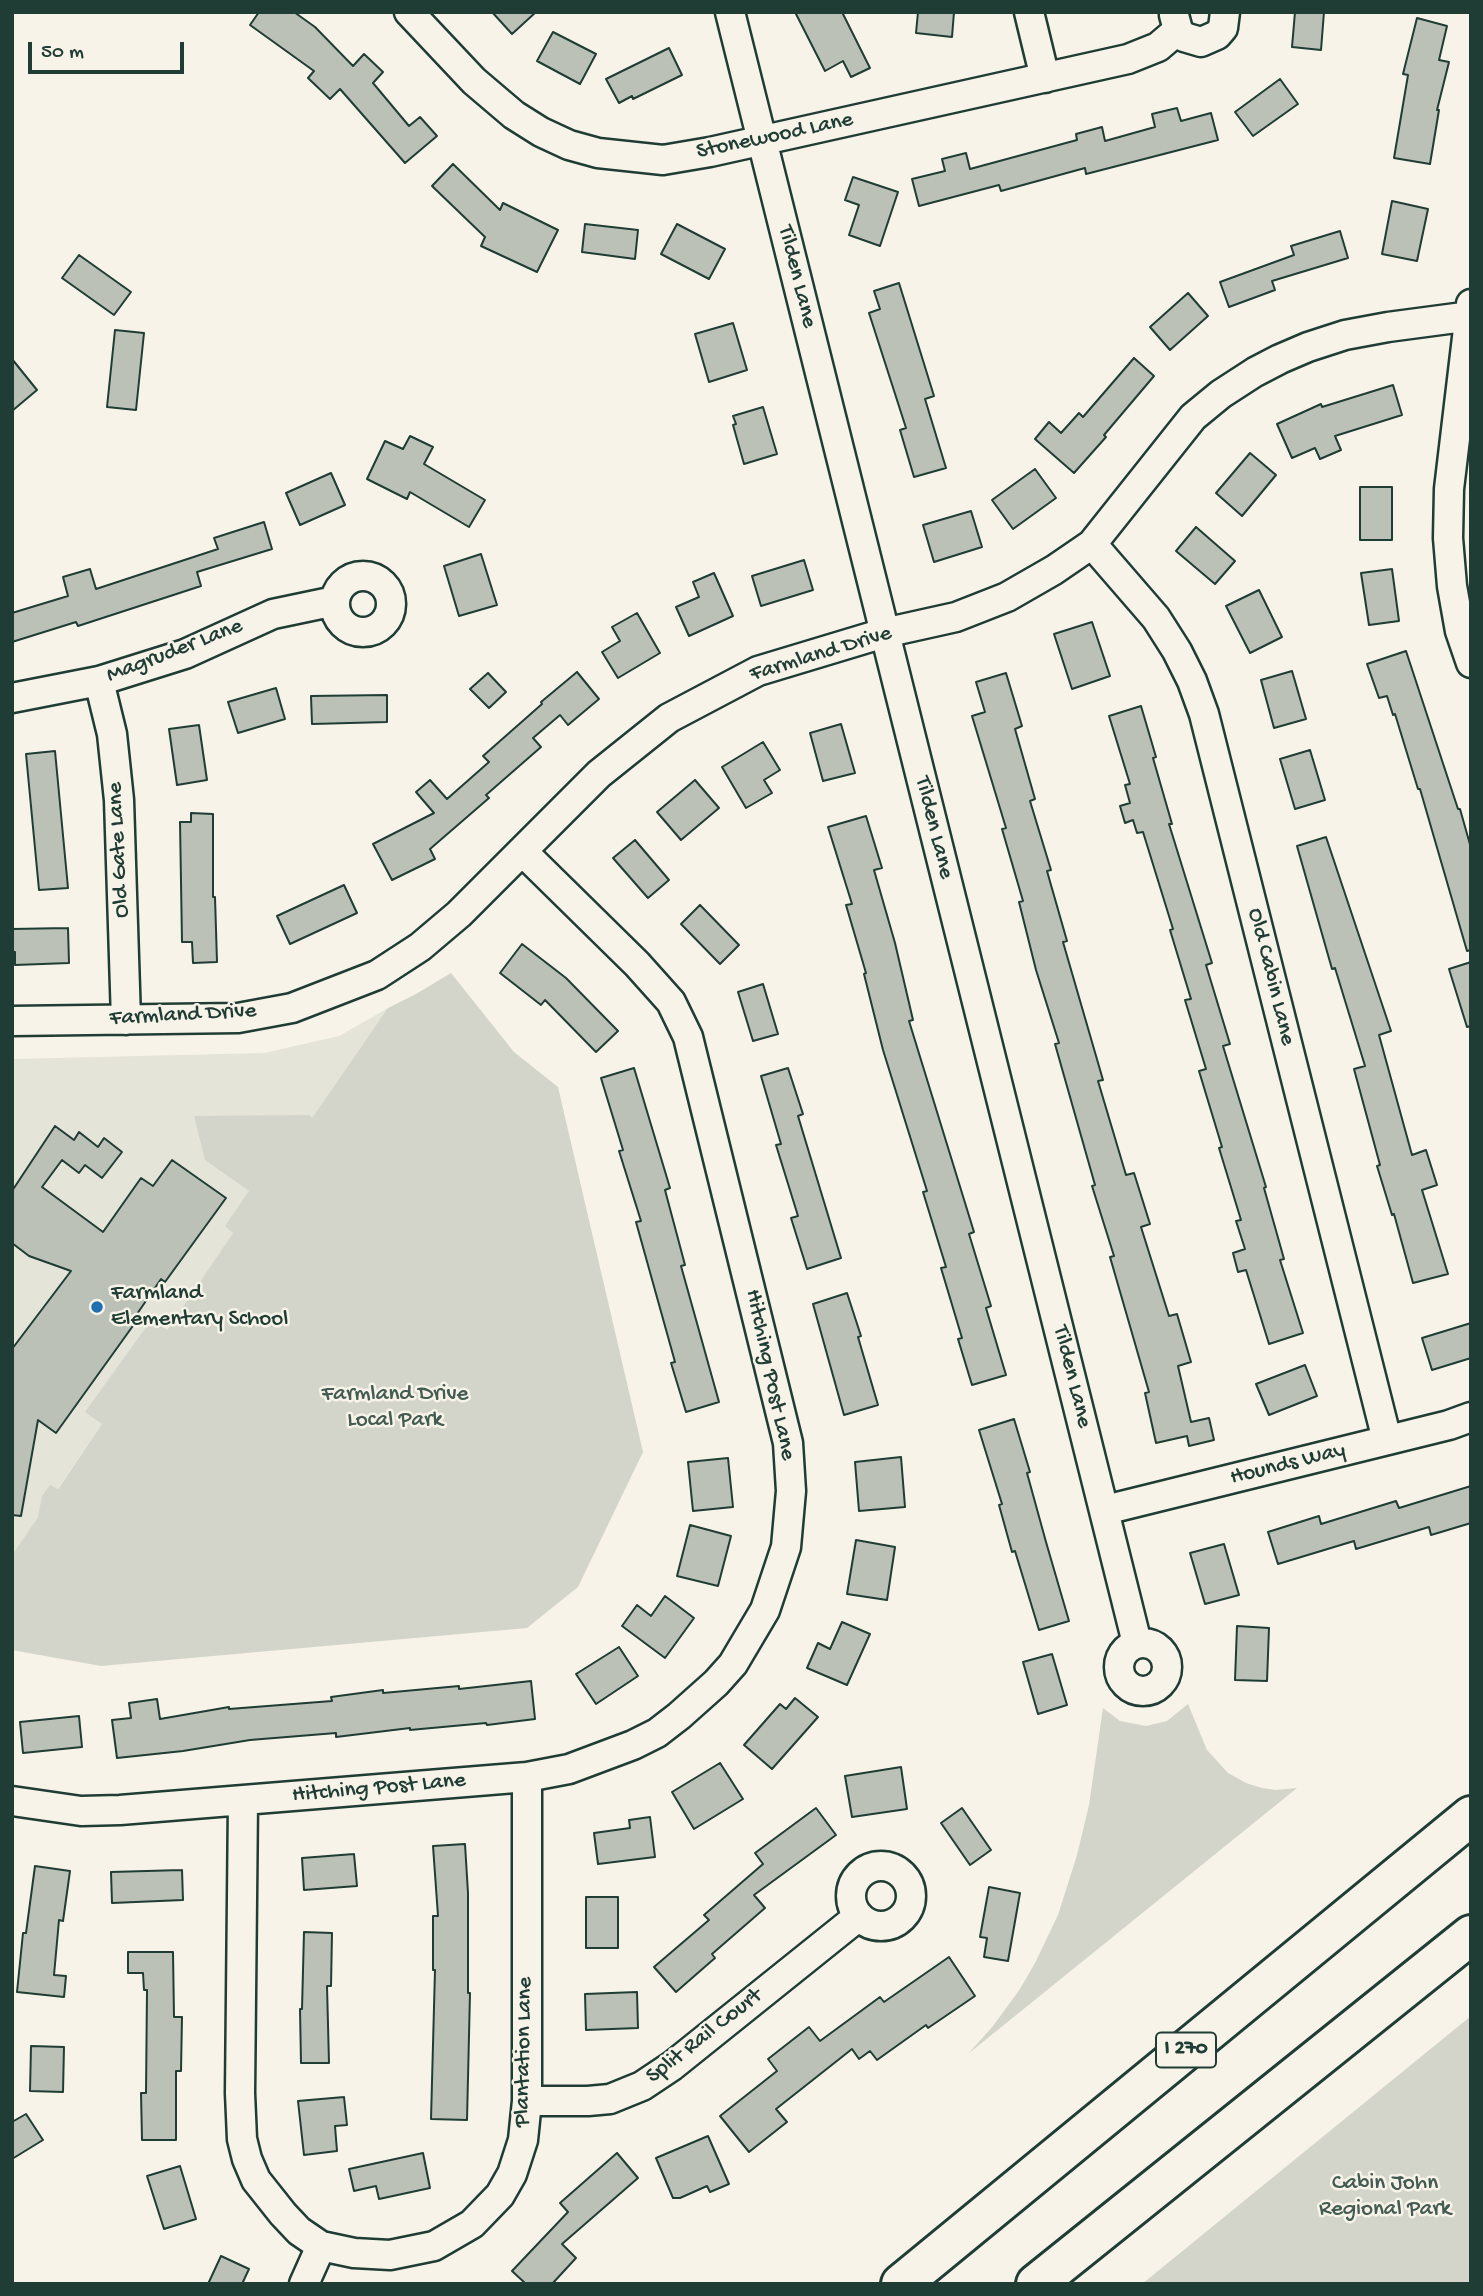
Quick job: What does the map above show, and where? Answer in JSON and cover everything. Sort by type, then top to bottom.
[{"type":"highway","name":"I 270","points":[[901,2284],[1471,1816]]},
{"type":"highway","points":[[1036,2284],[1471,1935]]},
{"type":"street","name":"Stonewood Lane","points":[[409,12],[474,81],[514,115],[541,132],[569,145],[598,153],[663,160],[1128,59],[1158,47],[1176,21],[1192,41],[1209,40],[1223,28],[1225,12]]},
{"type":"street","name":"Tilden Lane","points":[[730,12],[1137,1643]]},
{"type":"street","points":[[1029,12],[1045,78]]},
{"type":"street","points":[[1470,312],[1449,489],[1448,538],[1452,586],[1471,663]]},
{"type":"street","name":"Farmland Drive","points":[[12,1021],[237,1018],[292,1008],[377,975],[420,947],[459,914],[599,774],[669,718],[758,671],[884,633],[956,617],[1007,597],[1092,544],[1193,417],[1221,394],[1255,372],[1308,347],[1345,335],[1470,312]]},
{"type":"street","name":"Old Cabin Lane","points":[[1092,544],[1163,629],[1192,681],[1204,714],[1387,1440]]},
{"type":"street","name":"Magruder Lane","points":[[12,698],[99,681],[185,654],[273,614],[335,601]]},
{"type":"street","name":"Old Gate Lane","points":[[99,681],[112,734],[119,800],[126,1020]]},
{"type":"street","name":"Hitching Post Lane","points":[[12,1801],[81,1811],[120,1810],[527,1776],[569,1769],[633,1745],[657,1733],[679,1716],[733,1664],[765,1610],[786,1546],[791,1491],[788,1443],[691,1050],[671,1002],[637,964],[522,851]]},
{"type":"street","name":"Hounds Way","points":[[1105,1510],[1471,1417]]},
{"type":"street","name":"Plantation Lane","points":[[243,1801],[240,2093],[242,2138],[247,2159],[256,2180],[282,2214],[299,2231],[321,2246],[354,2253],[390,2255],[433,2246],[472,2224],[499,2195],[512,2174],[523,2140],[527,2101],[527,1776]]},
{"type":"street","name":"Split Rail Court","points":[[527,2101],[610,2099],[642,2086],[672,2066],[859,1916]]},
{"type":"street","points":[[304,2284],[321,2246]]},
{"type":"shaded area","name":"Farmland Elementary School","points":[[390,1007],[12,1555],[12,1059],[264,1053],[339,1036]]},
{"type":"green space","name":"Farmland Drive Local Park","points":[[451,973],[514,1052],[558,1087],[643,1452],[578,1587],[527,1628],[101,1666],[12,1650],[12,1555],[38,1517],[42,1496],[50,1485],[58,1489],[102,1424],[85,1412],[152,1319],[167,1330],[233,1233],[225,1226],[249,1191],[205,1160],[194,1116],[309,1115],[312,1118],[388,1008]]},
{"type":"green space","points":[[1188,1704],[1207,1750],[1228,1773],[1262,1788],[1297,1788],[968,2054],[1020,1989],[1058,1915],[1089,1805],[1103,1708],[1120,1721],[1146,1726],[1167,1721]]},
{"type":"green space","name":"Cabin John Regional Park","points":[[1471,2016],[1471,2284],[1142,2284]]},
{"type":"building","points":[[259,12],[294,12],[315,27],[353,66],[364,54],[383,72],[373,83],[409,126],[420,117],[437,136],[405,163],[340,89],[330,99],[308,78],[314,71],[250,25]]},
{"type":"building","points":[[492,12],[536,12],[512,34]]},
{"type":"building","points":[[795,12],[842,12],[870,68],[851,77],[843,61],[825,71]]},
{"type":"building","points":[[918,12],[954,12],[952,37],[916,33]]},
{"type":"building","points":[[1295,12],[1324,12],[1321,50],[1292,47]]},
{"type":"building","points":[[1417,18],[1447,26],[1439,60],[1449,62],[1437,110],[1430,164],[1394,158],[1408,75],[1403,74]]},
{"type":"building","points":[[553,32],[596,54],[580,84],[537,61]]},
{"type":"building","points":[[669,48],[682,75],[619,103],[606,79]]},
{"type":"building","points":[[1280,79],[1298,104],[1253,136],[1235,112]]},
{"type":"building","points":[[1177,108],[1181,121],[1211,113],[1218,140],[1086,174],[1085,168],[1001,191],[999,185],[919,206],[912,179],[945,171],[942,159],[966,153],[970,169],[1077,140],[1076,134],[1102,127],[1105,141],[1155,127],[1152,114]]},
{"type":"building","points":[[453,164],[500,210],[503,203],[558,230],[537,272],[481,246],[485,237],[432,186]]},
{"type":"building","points":[[853,177],[898,192],[880,246],[849,235],[859,205],[845,200]]},
{"type":"building","points":[[1392,201],[1428,209],[1417,261],[1382,254]]},
{"type":"building","points":[[585,224],[638,230],[635,259],[582,252]]},
{"type":"building","points":[[677,224],[725,249],[709,279],[661,254]]},
{"type":"building","points":[[1340,231],[1348,258],[1272,281],[1275,290],[1229,307],[1220,282],[1294,255],[1291,246]]},
{"type":"building","points":[[79,255],[131,292],[114,315],[62,278]]},
{"type":"building","points":[[899,283],[934,396],[925,399],[946,468],[914,477],[900,430],[906,428],[869,313],[880,309],[874,291]]},
{"type":"building","points":[[1188,293],[1208,316],[1170,350],[1150,327]]},
{"type":"building","points":[[733,323],[747,370],[709,382],[695,334]]},
{"type":"building","points":[[115,330],[144,333],[136,410],[107,407]]},
{"type":"building","points":[[1134,358],[1154,376],[1074,473],[1035,439],[1049,422],[1061,433],[1079,413],[1083,417]]},
{"type":"building","points":[[12,359],[37,390],[12,411]]},
{"type":"building","points":[[1393,385],[1402,415],[1335,436],[1341,450],[1320,459],[1315,448],[1292,458],[1277,424],[1321,404],[1322,407]]},
{"type":"building","points":[[763,407],[777,454],[744,464],[733,416]]},
{"type":"building","points":[[410,436],[433,447],[424,464],[485,500],[469,527],[410,492],[407,499],[367,479],[385,441],[403,449]]},
{"type":"building","points":[[1250,453],[1276,475],[1242,516],[1216,493]]},
{"type":"building","points":[[1035,469],[1056,498],[1013,529],[992,500]]},
{"type":"building","points":[[331,473],[345,505],[300,525],[286,493]]},
{"type":"building","points":[[1360,487],[1392,487],[1392,540],[1360,540]]},
{"type":"building","points":[[971,511],[982,547],[934,562],[923,525]]},
{"type":"building","points":[[264,522],[272,549],[197,572],[201,586],[78,626],[76,622],[12,642],[12,613],[68,596],[63,577],[90,569],[96,589],[218,549],[214,538]]},
{"type":"building","points":[[1196,527],[1235,561],[1215,584],[1176,551]]},
{"type":"building","points":[[481,554],[497,605],[459,616],[444,566]]},
{"type":"building","points":[[804,560],[813,590],[761,606],[752,576]]},
{"type":"building","points":[[1392,569],[1399,621],[1369,625],[1361,573]]},
{"type":"building","points":[[714,573],[733,616],[689,636],[676,607],[699,597],[693,582]]},
{"type":"building","points":[[1259,590],[1282,637],[1250,653],[1226,606]]},
{"type":"building","points":[[637,613],[660,653],[618,678],[602,652],[620,641],[612,627]]},
{"type":"building","points":[[1092,622],[1110,676],[1072,689],[1054,634]]},
{"type":"building","points":[[1406,651],[1471,848],[1471,950],[1467,951],[1420,789],[1395,714],[1393,715],[1387,696],[1379,698],[1367,664]]},
{"type":"building","points":[[1292,671],[1306,719],[1274,728],[1261,680]]},
{"type":"building","points":[[577,672],[599,699],[568,725],[560,715],[533,738],[541,747],[486,795],[489,798],[430,849],[435,859],[392,880],[373,844],[434,813],[416,792],[430,780],[447,799],[489,762],[483,756]]},
{"type":"building","points":[[488,673],[506,692],[489,708],[470,689]]},
{"type":"building","points":[[1006,673],[1022,726],[1015,729],[1035,799],[1030,801],[1051,870],[1047,871],[1067,941],[1063,942],[1103,1080],[1098,1081],[1126,1175],[1134,1173],[1150,1224],[1141,1227],[1169,1316],[1177,1314],[1191,1362],[1178,1366],[1191,1422],[1209,1418],[1214,1440],[1189,1446],[1187,1436],[1156,1443],[1145,1393],[1149,1392],[1110,1257],[1114,1256],[1092,1186],[1095,1185],[1055,1044],[1059,1043],[1036,970],[1019,902],[1023,901],[1002,829],[1006,828],[972,716],[985,712],[976,682]]},
{"type":"building","points":[[276,688],[285,719],[238,733],[228,702]]},
{"type":"building","points":[[387,695],[387,722],[312,724],[311,696]]},
{"type":"building","points":[[1141,706],[1172,824],[1169,824],[1212,963],[1206,965],[1230,1044],[1223,1046],[1266,1187],[1264,1188],[1284,1259],[1280,1260],[1303,1333],[1269,1344],[1246,1270],[1238,1272],[1233,1253],[1245,1249],[1236,1221],[1241,1220],[1199,1071],[1206,1069],[1185,1000],[1191,999],[1170,930],[1173,929],[1143,832],[1137,833],[1133,820],[1125,823],[1120,806],[1130,803],[1125,785],[1130,784],[1109,716]]},
{"type":"building","points":[[841,724],[855,773],[823,781],[810,733]]},
{"type":"building","points":[[199,725],[207,780],[177,785],[169,729]]},
{"type":"building","points":[[763,742],[780,770],[764,780],[772,793],[746,808],[722,767]]},
{"type":"building","points":[[1310,750],[1325,800],[1295,809],[1280,759]]},
{"type":"building","points":[[55,751],[68,888],[39,890],[26,754]]},
{"type":"building","points":[[695,780],[719,808],[681,840],[657,812]]},
{"type":"building","points":[[191,813],[213,814],[213,897],[217,962],[193,963],[192,942],[182,942],[180,822],[191,822]]},
{"type":"building","points":[[866,816],[882,868],[874,870],[913,1020],[909,1021],[974,1232],[969,1234],[991,1306],[986,1308],[1006,1375],[972,1385],[958,1339],[962,1338],[941,1268],[946,1267],[923,1192],[927,1191],[883,1050],[864,974],[866,973],[846,905],[852,904],[828,827]]},
{"type":"building","points":[[1326,837],[1391,1031],[1379,1035],[1412,1155],[1426,1150],[1437,1185],[1422,1190],[1448,1274],[1413,1283],[1394,1214],[1392,1215],[1377,1166],[1380,1165],[1354,1069],[1365,1066],[1335,968],[1332,969],[1297,846]]},
{"type":"building","points":[[635,840],[669,880],[648,898],[613,858]]},
{"type":"building","points":[[344,885],[357,913],[290,944],[277,916]]},
{"type":"building","points":[[700,905],[739,945],[720,964],[681,924]]},
{"type":"building","points":[[68,928],[69,963],[15,965],[12,929]]},
{"type":"building","points":[[522,944],[566,978],[618,1031],[596,1052],[545,1000],[541,1005],[500,973]]},
{"type":"building","points":[[1471,962],[1471,1026],[1467,1027],[1449,969]]},
{"type":"building","points":[[763,984],[778,1034],[753,1041],[738,992]]},
{"type":"building","points":[[634,1068],[670,1188],[665,1190],[685,1265],[681,1266],[719,1402],[686,1412],[636,1222],[641,1221],[619,1151],[623,1150],[601,1078]]},
{"type":"building","points":[[788,1068],[803,1114],[798,1116],[841,1258],[807,1269],[791,1218],[798,1216],[776,1145],[781,1144],[761,1076]]},
{"type":"building","name":"Farmland Elementary School","points":[[55,1126],[74,1140],[79,1132],[98,1147],[104,1138],[122,1152],[102,1178],[85,1165],[79,1173],[62,1160],[42,1187],[103,1232],[141,1178],[153,1186],[172,1160],[226,1198],[165,1282],[161,1279],[137,1314],[140,1316],[56,1433],[38,1420],[21,1516],[12,1515],[12,1349],[71,1271],[29,1256],[12,1243],[12,1191]]},
{"type":"building","points":[[847,1293],[878,1405],[844,1415],[813,1304]]},
{"type":"building","points":[[1471,1323],[1471,1358],[1432,1370],[1422,1338]]},
{"type":"building","points":[[1305,1365],[1317,1396],[1269,1415],[1256,1384]]},
{"type":"building","points":[[1014,1419],[1069,1621],[1039,1630],[1015,1551],[1012,1552],[999,1505],[1002,1504],[979,1430]]},
{"type":"building","points":[[901,1457],[905,1507],[859,1511],[855,1462]]},
{"type":"building","points":[[728,1458],[733,1507],[693,1511],[688,1462]]},
{"type":"building","points":[[1471,1486],[1471,1523],[1431,1535],[1429,1527],[1356,1549],[1354,1541],[1278,1564],[1268,1532],[1319,1516],[1321,1524],[1396,1501],[1399,1508]]},
{"type":"building","points":[[690,1525],[731,1536],[718,1586],[677,1576]]},
{"type":"building","points":[[856,1540],[895,1547],[887,1600],[847,1594]]},
{"type":"building","points":[[1224,1544],[1239,1595],[1205,1604],[1190,1553]]},
{"type":"building","points":[[665,1596],[694,1618],[665,1658],[622,1626],[637,1605],[651,1616]]},
{"type":"building","points":[[842,1622],[870,1634],[847,1685],[807,1668],[818,1643],[830,1649]]},
{"type":"building","points":[[1237,1626],[1269,1628],[1267,1681],[1235,1680]]},
{"type":"building","points":[[619,1647],[638,1676],[596,1704],[576,1674]]},
{"type":"building","points":[[1052,1654],[1067,1705],[1038,1714],[1023,1662]]},
{"type":"building","points":[[531,1681],[535,1719],[487,1725],[410,1728],[336,1737],[336,1733],[250,1740],[117,1758],[112,1720],[131,1718],[129,1703],[157,1699],[160,1719],[229,1707],[332,1701],[331,1697],[383,1690],[383,1693],[459,1686],[459,1689]]},
{"type":"building","points":[[795,1698],[818,1717],[772,1769],[744,1745],[780,1704],[786,1709]]},
{"type":"building","points":[[79,1716],[82,1747],[23,1753],[20,1722]]},
{"type":"building","points":[[720,1763],[743,1799],[694,1829],[672,1792]]},
{"type":"building","points":[[901,1767],[907,1809],[852,1817],[845,1776]]},
{"type":"building","points":[[816,1808],[836,1835],[754,1895],[765,1908],[712,1954],[715,1958],[676,1992],[654,1967],[709,1920],[704,1915],[763,1864],[755,1853]]},
{"type":"building","points":[[962,1808],[991,1850],[970,1865],[941,1823]]},
{"type":"building","points":[[650,1817],[655,1857],[598,1864],[594,1833],[630,1828],[629,1820]]},
{"type":"building","points":[[465,1844],[470,1993],[467,2120],[431,2119],[435,1970],[433,1916],[438,1916],[433,1846]]},
{"type":"building","points":[[354,1854],[357,1886],[304,1890],[302,1858]]},
{"type":"building","points":[[35,1866],[70,1871],[63,1921],[59,1920],[54,1975],[66,1976],[64,1997],[17,1992],[23,1933],[26,1933]]},
{"type":"building","points":[[182,1870],[183,1900],[112,1903],[111,1872]]},
{"type":"building","points":[[989,1887],[1020,1893],[1008,1961],[984,1957],[987,1938],[980,1937]]},
{"type":"building","points":[[586,1897],[618,1897],[618,1948],[586,1948]]},
{"type":"building","points":[[304,1932],[332,1933],[331,1986],[327,1986],[329,2063],[301,2063],[300,2009]]},
{"type":"building","points":[[128,1952],[173,1952],[174,2017],[182,2017],[181,2071],[176,2071],[176,2140],[142,2140],[141,2093],[146,2093],[147,1990],[144,1990],[143,1973],[128,1973]]},
{"type":"building","points":[[949,1957],[975,1996],[928,2028],[926,2025],[877,2060],[870,2051],[859,2059],[852,2049],[776,2109],[787,2122],[749,2152],[720,2116],[777,2071],[768,2059],[809,2027],[820,2041],[880,1997],[884,2002]]},
{"type":"building","points":[[637,1992],[638,2028],[586,2030],[585,1994]]},
{"type":"building","points":[[31,2046],[64,2047],[63,2092],[30,2091]]},
{"type":"building","points":[[344,2097],[347,2125],[335,2126],[337,2151],[304,2155],[298,2101]]},
{"type":"building","points":[[26,2114],[43,2140],[12,2159],[12,2122]]},
{"type":"building","points":[[708,2136],[729,2184],[710,2192],[707,2186],[680,2198],[673,2198],[656,2158]]},
{"type":"building","points":[[423,2153],[430,2188],[379,2199],[376,2186],[354,2191],[349,2169]]},
{"type":"building","points":[[617,2153],[638,2178],[562,2244],[576,2258],[552,2284],[526,2284],[512,2271],[568,2212],[560,2203]]},
{"type":"building","points":[[180,2166],[196,2219],[164,2229],[147,2176]]},
{"type":"building","points":[[221,2256],[249,2269],[242,2284],[208,2284]]},
{"type":"place","name":"Farmland Elementary School","points":[[97,1307]]}]
